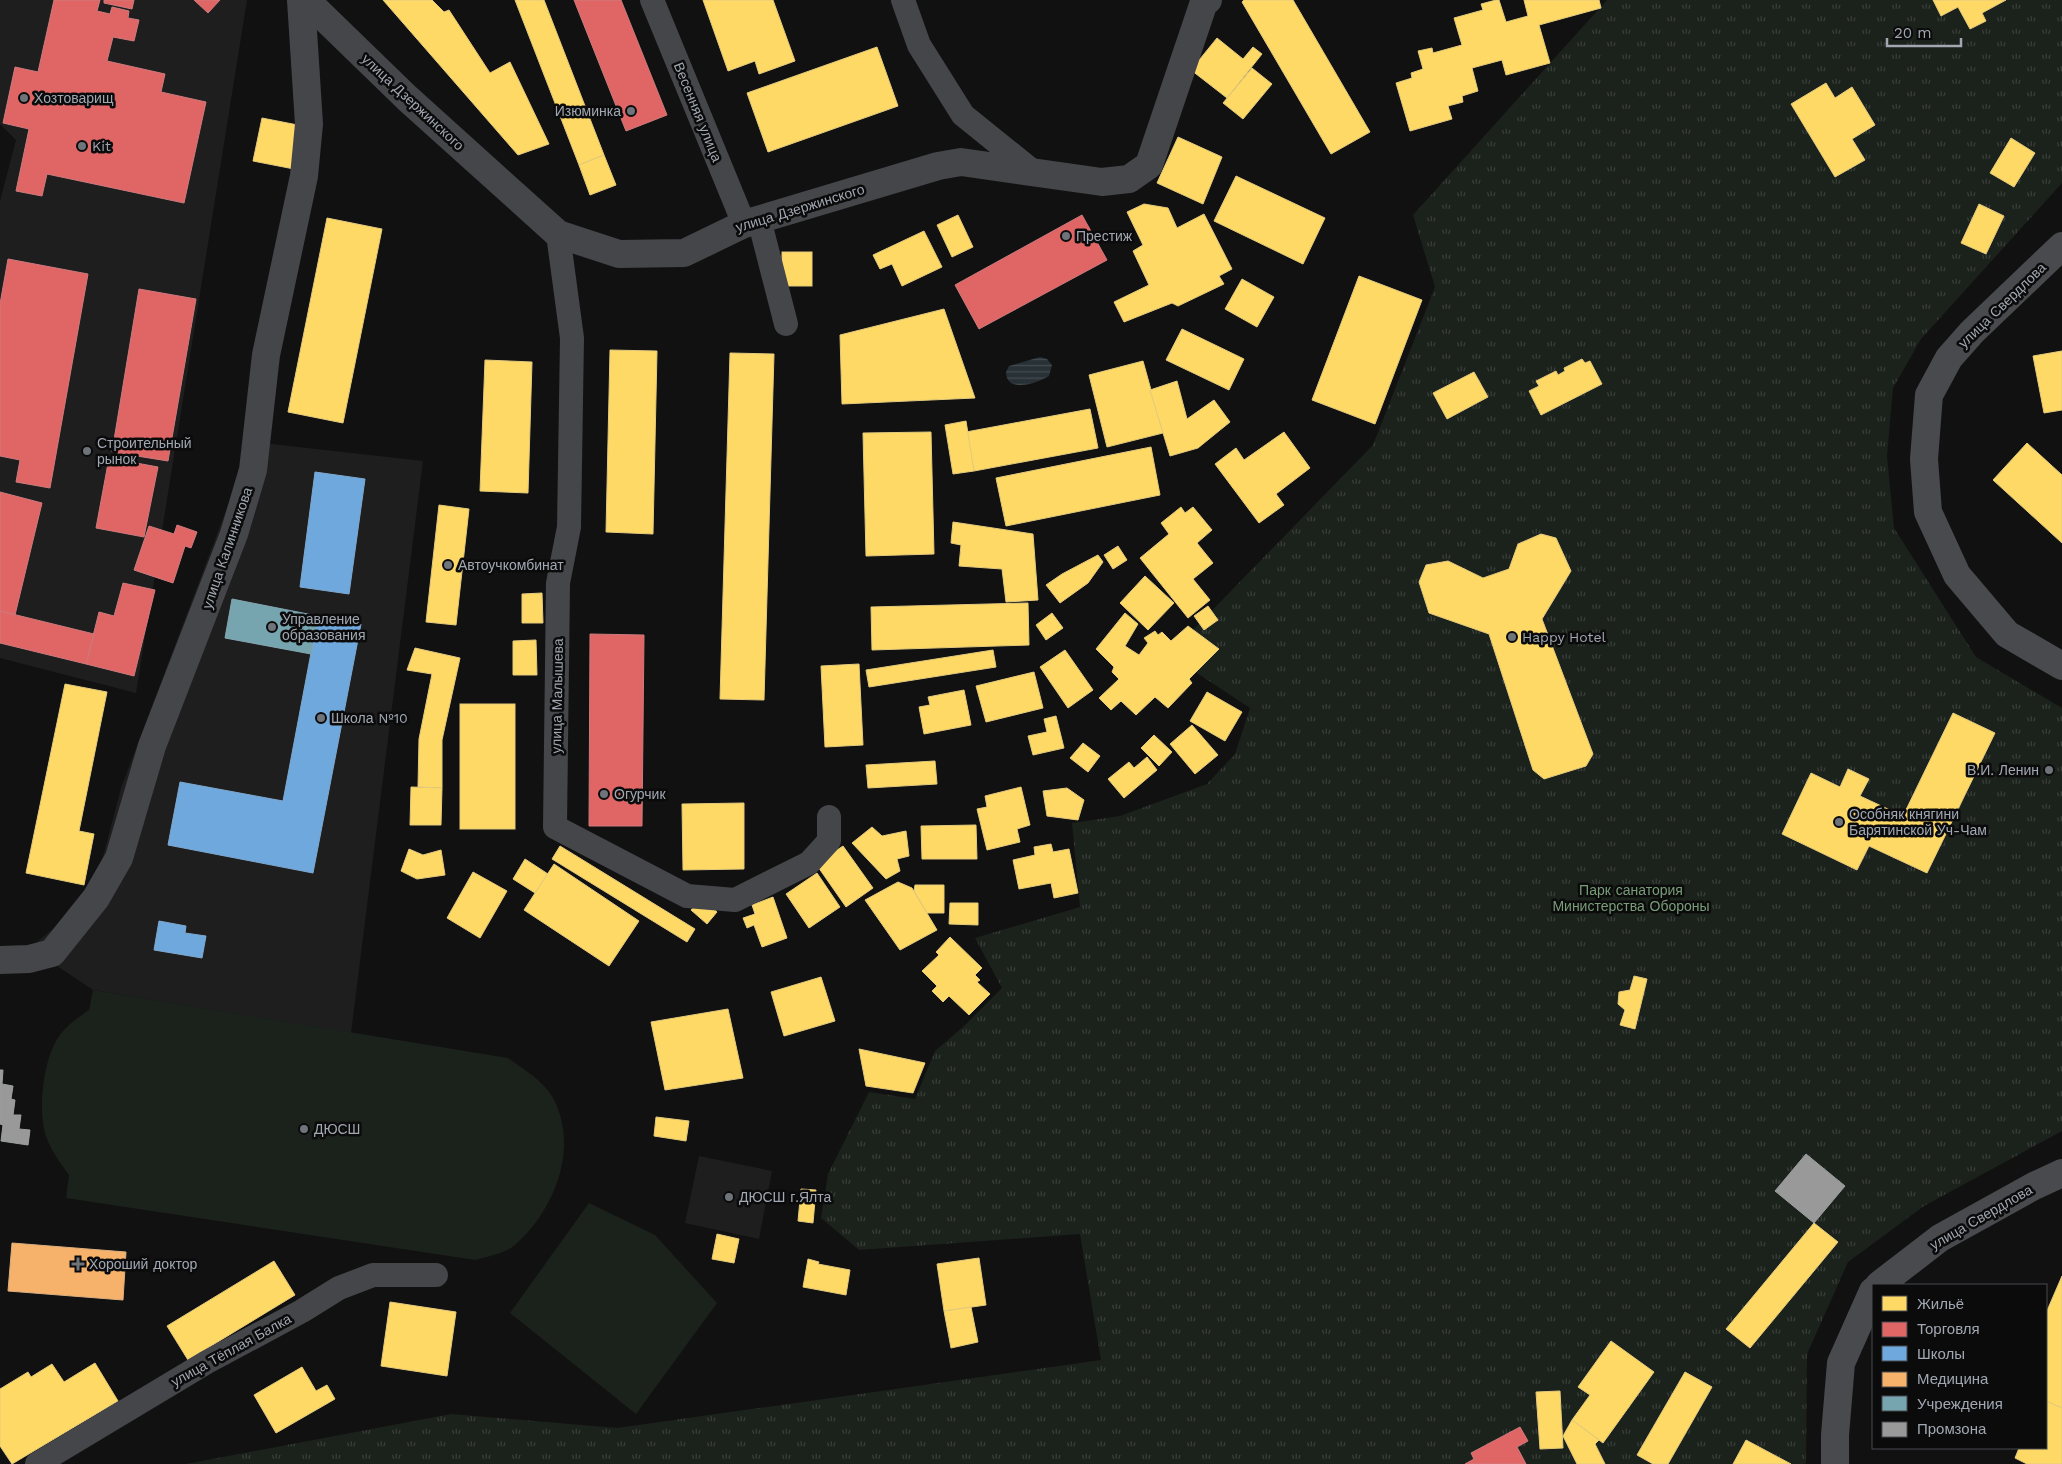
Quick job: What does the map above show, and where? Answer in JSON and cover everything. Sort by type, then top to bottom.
[{"type":"main road","name":"улица Свердлова","points":[[2062,246],[1972,332],[1949,358],[1929,395],[1924,459],[1928,512],[1957,575],[2007,634],[2062,666]]},
{"type":"main road","name":"улица Свердлова","points":[[1880,1284],[1940,1238],[2034,1186],[2062,1173]]},
{"type":"main road","points":[[1835,1464],[1835,1435],[1841,1363],[1872,1293]]},
{"type":"street","name":"улица Калинникова","points":[[0,960],[29,959],[52,953],[96,898],[119,858],[152,746],[234,534],[253,470],[266,355],[304,176],[309,124],[301,0]]},
{"type":"street","name":"улица Дзержинского","points":[[306,0],[407,98],[558,234],[619,254],[684,253],[752,221],[938,166],[962,162],[1102,182],[1129,179],[1149,165],[1206,1]]},
{"type":"street","name":"Весенняя улица","points":[[652,0],[752,221],[786,324]]},
{"type":"street","points":[[903,0],[919,46],[963,115],[1035,173]]},
{"type":"street","name":"улица Малышева","points":[[558,234],[572,338],[569,527],[558,583],[555,827],[687,896],[734,900],[808,863],[829,841],[829,817]]},
{"type":"street","name":"улица Тёплая Балка","points":[[37,1464],[207,1362],[302,1311],[339,1288],[373,1276],[436,1276]]},
{"type":"shaded area","name":"Строительный рынок","points":[[0,0],[247,0],[136,693],[0,658],[0,201],[16,140],[0,124]]},
{"type":"shaded area","points":[[1040,357],[1047,359],[1052,365],[1049,376],[1031,384],[1023,385],[1011,383],[1007,379],[1006,372],[1009,366]]},
{"type":"shaded area","points":[[246,441],[423,461],[351,1033],[93,990],[30,948],[79,907],[98,876],[121,788],[242,468]]},
{"type":"shaded area","name":"ДЮСШ г.Ялта","points":[[699,1156],[772,1171],[759,1239],[685,1223]]},
{"type":"green space","name":"Парк санатория Министерства Обороны","points":[[1607,0],[2062,0],[2062,183],[1921,339],[1893,388],[1887,456],[1894,528],[1976,657],[2062,708],[2062,1131],[1924,1206],[1848,1262],[1807,1354],[1806,1464],[186,1464],[451,1414],[617,1428],[1101,1360],[1080,1234],[859,1250],[821,1218],[828,1174],[869,1092],[915,1099],[935,1051],[963,1027],[1002,988],[975,938],[1080,907],[1072,823],[1120,816],[1207,784],[1235,754],[1250,708],[1188,667],[1194,629],[1373,445],[1435,287],[1413,215]]},
{"type":"green space","name":"ДЮСШ","points":[[93,990],[508,1058],[544,1086],[553,1098],[560,1115],[564,1133],[564,1151],[556,1186],[539,1218],[518,1242],[503,1252],[475,1260],[66,1198],[69,1175],[47,1139],[42,1117],[43,1089],[48,1062],[56,1041],[67,1027],[89,1010]]},
{"type":"green space","points":[[589,1203],[655,1235],[717,1303],[636,1414],[510,1313]]},
{"type":"building: Жильё","points":[[383,0],[432,0],[444,12],[449,10],[490,73],[510,62],[549,144],[518,155]]},
{"type":"building: Жильё","points":[[515,0],[544,0],[604,155],[579,165]]},
{"type":"building: Жильё","points":[[703,0],[773,0],[795,61],[759,74],[755,61],[728,71]]},
{"type":"building: Жильё","points":[[1244,0],[1293,0],[1370,132],[1331,154],[1242,2]]},
{"type":"building: Жильё","points":[[1499,0],[1506,22],[1528,16],[1524,0],[1599,0],[1601,8],[1539,25],[1550,63],[1506,75],[1502,60],[1472,68],[1478,91],[1462,96],[1463,102],[1448,106],[1452,119],[1410,131],[1396,83],[1412,78],[1411,73],[1423,69],[1418,51],[1432,48],[1433,53],[1462,45],[1454,18],[1483,10],[1481,4]]},
{"type":"building: Жильё","points":[[1933,0],[2006,0],[1982,13],[1986,21],[1970,29],[1958,7],[1941,16]]},
{"type":"building: Жильё","points":[[1217,38],[1243,59],[1253,47],[1262,54],[1227,98],[1191,70]]},
{"type":"building: Жильё","points":[[877,47],[898,106],[768,152],[747,93]]},
{"type":"building: Жильё","points":[[1252,68],[1272,84],[1243,119],[1223,103]]},
{"type":"building: Жильё","points":[[1826,83],[1835,98],[1852,87],[1875,125],[1852,139],[1865,160],[1835,177],[1791,104]]},
{"type":"building: Жильё","points":[[262,118],[303,126],[294,169],[253,161]]},
{"type":"building: Жильё","points":[[1178,137],[1222,157],[1203,204],[1157,183]]},
{"type":"building: Жильё","points":[[2011,138],[2035,153],[2014,187],[1990,173]]},
{"type":"building: Жильё","points":[[604,155],[616,185],[590,195],[579,165]]},
{"type":"building: Жильё","points":[[1236,176],[1325,218],[1303,264],[1214,221]]},
{"type":"building: Жильё","points":[[1144,204],[1168,208],[1177,228],[1204,214],[1232,269],[1219,276],[1224,284],[1178,306],[1172,303],[1124,322],[1114,302],[1149,285],[1133,251],[1143,245],[1127,212]]},
{"type":"building: Жильё","points":[[1979,204],[2004,216],[1986,254],[1961,243]]},
{"type":"building: Жильё","points":[[958,215],[973,247],[952,257],[937,225]]},
{"type":"building: Жильё","points":[[327,218],[382,229],[343,423],[288,412]]},
{"type":"building: Жильё","points":[[924,231],[942,267],[902,286],[892,264],[880,269],[873,255]]},
{"type":"building: Жильё","points":[[782,252],[812,252],[812,286],[782,286]]},
{"type":"building: Жильё","points":[[1359,276],[1422,300],[1375,424],[1312,400]]},
{"type":"building: Жильё","points":[[1242,279],[1274,297],[1257,327],[1225,309]]},
{"type":"building: Жильё","points":[[944,309],[975,398],[842,404],[840,335]]},
{"type":"building: Жильё","points":[[1182,329],[1244,359],[1229,390],[1166,360]]},
{"type":"building: Жильё","points":[[610,350],[657,351],[653,534],[606,532]]},
{"type":"building: Жильё","points":[[2062,351],[2062,410],[2044,413],[2033,356]]},
{"type":"building: Жильё","points":[[730,353],[774,354],[764,700],[720,699]]},
{"type":"building: Жильё","points":[[1582,359],[1585,363],[1590,361],[1602,384],[1541,415],[1529,391],[1539,386],[1536,381],[1556,371],[1558,375],[1565,371],[1564,368]]},
{"type":"building: Жильё","points":[[485,360],[532,362],[528,493],[480,491]]},
{"type":"building: Жильё","points":[[1143,361],[1163,433],[1107,447],[1089,375]]},
{"type":"building: Жильё","points":[[1474,372],[1488,397],[1447,419],[1433,393]]},
{"type":"building: Жильё","points":[[1177,381],[1187,419],[1214,400],[1230,422],[1198,448],[1170,456],[1150,390]]},
{"type":"building: Жильё","points":[[1090,409],[1098,448],[974,471],[966,432]]},
{"type":"building: Жильё","points":[[966,421],[974,471],[953,474],[945,425]]},
{"type":"building: Жильё","points":[[931,432],[934,554],[866,556],[863,433]]},
{"type":"building: Жильё","points":[[1284,432],[1310,468],[1276,494],[1284,505],[1259,523],[1215,464],[1236,448],[1244,460]]},
{"type":"building: Жильё","points":[[2027,443],[2062,475],[2062,543],[1993,480]]},
{"type":"building: Жильё","points":[[1151,447],[1160,495],[1006,526],[996,478]]},
{"type":"building: Жильё","name":"Автоучкомбинат","points":[[439,505],[469,509],[456,625],[426,622]]},
{"type":"building: Жильё","points":[[1181,507],[1185,513],[1193,507],[1212,530],[1197,543],[1213,563],[1193,579],[1210,600],[1188,618],[1140,558],[1169,534],[1161,523]]},
{"type":"building: Жильё","points":[[953,522],[1033,534],[1038,600],[1006,602],[1002,569],[959,566],[961,545],[951,543]]},
{"type":"building: Жильё","points":[[1541,534],[1556,538],[1571,571],[1542,619],[1593,754],[1586,766],[1544,779],[1533,770],[1489,634],[1429,613],[1419,582],[1426,565],[1448,561],[1483,578],[1509,569],[1518,544]]},
{"type":"building: Жильё","points":[[1118,546],[1127,560],[1113,569],[1104,555]]},
{"type":"building: Жильё","points":[[1098,555],[1103,562],[1088,583],[1060,603],[1046,585],[1062,574]]},
{"type":"building: Жильё","points":[[1145,576],[1174,603],[1148,630],[1120,603]]},
{"type":"building: Жильё","points":[[542,593],[543,623],[522,623],[522,594]]},
{"type":"building: Жильё","points":[[1028,603],[1029,645],[872,650],[871,607]]},
{"type":"building: Жильё","points":[[1208,606],[1218,620],[1204,630],[1194,616]]},
{"type":"building: Жильё","points":[[1052,613],[1063,628],[1046,640],[1036,625]]},
{"type":"building: Жильё","points":[[1125,613],[1138,624],[1125,646],[1139,655],[1148,643],[1144,638],[1155,631],[1158,635],[1162,632],[1171,641],[1188,626],[1219,649],[1189,679],[1192,683],[1168,708],[1155,697],[1136,715],[1121,701],[1111,710],[1099,698],[1119,679],[1112,672],[1114,667],[1096,649]]},
{"type":"building: Жильё","points":[[536,640],[537,675],[513,675],[513,641]]},
{"type":"building: Жильё","points":[[415,648],[460,658],[442,740],[442,788],[418,787],[419,739],[432,674],[407,670]]},
{"type":"building: Жильё","points":[[993,650],[996,667],[869,687],[866,670]]},
{"type":"building: Жильё","points":[[1065,650],[1093,690],[1068,708],[1040,667]]},
{"type":"building: Жильё","points":[[859,664],[863,745],[825,747],[821,666]]},
{"type":"building: Жильё","points":[[1034,672],[1043,708],[986,722],[976,686]]},
{"type":"building: Жильё","points":[[65,684],[107,692],[79,831],[94,834],[84,885],[26,873]]},
{"type":"building: Жильё","points":[[964,690],[971,725],[924,734],[919,707],[930,705],[928,697]]},
{"type":"building: Жильё","points":[[1207,692],[1242,712],[1225,741],[1190,721]]},
{"type":"building: Жильё","points":[[460,704],[515,704],[515,829],[460,829]]},
{"type":"building: Жильё","points":[[1953,713],[1995,733],[1927,873],[1869,846],[1857,870],[1782,834],[1811,773],[1840,787],[1848,769],[1869,779],[1860,796],[1903,816]]},
{"type":"building: Жильё","points":[[1056,716],[1064,748],[1033,755],[1028,736],[1047,732],[1044,719]]},
{"type":"building: Жильё","points":[[1192,725],[1218,755],[1195,774],[1170,744]]},
{"type":"building: Жильё","points":[[1154,735],[1172,752],[1159,766],[1141,748]]},
{"type":"building: Жильё","points":[[1083,743],[1100,756],[1088,772],[1070,758]]},
{"type":"building: Жильё","points":[[1147,757],[1157,770],[1124,798],[1108,779],[1129,762],[1134,768]]},
{"type":"building: Жильё","points":[[935,761],[937,784],[868,788],[866,765]]},
{"type":"building: Жильё","points":[[411,787],[442,788],[441,825],[410,825]]},
{"type":"building: Жильё","points":[[1021,787],[1030,825],[1017,829],[1020,842],[987,850],[977,809],[987,807],[985,796]]},
{"type":"building: Жильё","points":[[1067,788],[1084,800],[1078,820],[1047,816],[1043,791]]},
{"type":"building: Жильё","points":[[744,803],[744,869],[683,870],[682,804]]},
{"type":"building: Жильё","points":[[976,825],[977,859],[922,859],[921,826]]},
{"type":"building: Жильё","points":[[872,827],[882,836],[906,831],[909,856],[897,859],[900,871],[886,879],[852,843]]},
{"type":"building: Жильё","points":[[1051,844],[1053,852],[1069,849],[1078,893],[1054,898],[1051,883],[1019,889],[1013,860],[1035,855],[1034,847]]},
{"type":"building: Жильё","points":[[560,846],[695,929],[687,942],[552,859]]},
{"type":"building: Жильё","points":[[843,846],[873,888],[846,907],[816,864]]},
{"type":"building: Жильё","points":[[409,849],[423,855],[441,850],[445,875],[417,879],[401,871]]},
{"type":"building: Жильё","points":[[525,859],[548,874],[535,893],[513,879]]},
{"type":"building: Жильё","points":[[554,864],[639,921],[609,966],[524,910]]},
{"type":"building: Жильё","points":[[473,872],[507,891],[480,938],[447,918]]},
{"type":"building: Жильё","points":[[817,873],[840,907],[809,928],[786,894]]},
{"type":"building: Жильё","points":[[898,882],[912,888],[937,930],[900,950],[865,900]]},
{"type":"building: Жильё","points":[[915,885],[944,885],[944,913],[927,913],[914,891]]},
{"type":"building: Жильё","points":[[773,897],[787,938],[762,947],[754,925],[747,928],[743,918],[755,914],[752,905]]},
{"type":"building: Жильё","points":[[702,898],[717,912],[707,924],[691,910]]},
{"type":"building: Жильё","points":[[950,903],[978,903],[978,925],[949,924]]},
{"type":"building: Жильё","points":[[950,937],[982,968],[975,975],[980,980],[977,982],[990,994],[969,1015],[949,996],[943,1002],[932,991],[937,986],[922,971],[939,955],[936,952]]},
{"type":"building: Жильё","points":[[1634,976],[1647,979],[1635,1029],[1620,1025],[1625,1010],[1618,1004],[1619,992],[1630,990]]},
{"type":"building: Жильё","points":[[821,977],[835,1021],[784,1036],[771,992]]},
{"type":"building: Жильё","points":[[728,1009],[743,1078],[665,1090],[651,1022]]},
{"type":"building: Жильё","points":[[859,1049],[925,1063],[913,1093],[866,1086]]},
{"type":"building: Жильё","points":[[656,1117],[689,1121],[686,1141],[654,1136]]},
{"type":"building: Жильё","points":[[801,1189],[816,1190],[813,1223],[798,1221]]},
{"type":"building: Жильё","points":[[1814,1223],[1838,1242],[1750,1348],[1726,1329]]},
{"type":"building: Жильё","points":[[717,1234],[739,1239],[734,1263],[712,1259]]},
{"type":"building: Жильё","points":[[979,1258],[986,1305],[944,1311],[937,1264]]},
{"type":"building: Жильё","points":[[808,1259],[819,1262],[818,1264],[850,1270],[846,1295],[803,1287]]},
{"type":"building: Жильё","points":[[274,1261],[295,1295],[188,1360],[167,1326]]},
{"type":"building: Жильё","points":[[2062,1276],[2062,1408],[2047,1401],[2047,1311]]},
{"type":"building: Жильё","points":[[390,1302],[456,1312],[447,1376],[381,1366]]},
{"type":"building: Жильё","points":[[971,1307],[978,1342],[951,1348],[944,1311]]},
{"type":"building: Жильё","points":[[1611,1341],[1654,1372],[1603,1443],[1572,1420],[1590,1395],[1578,1387]]},
{"type":"building: Жильё","points":[[95,1363],[118,1401],[12,1464],[0,1446],[0,1389],[28,1372],[31,1377],[52,1364],[64,1382]]},
{"type":"building: Жильё","points":[[302,1367],[316,1391],[327,1385],[335,1399],[276,1433],[254,1395]]},
{"type":"building: Жильё","points":[[1685,1372],[1712,1387],[1668,1464],[1653,1464],[1637,1455]]},
{"type":"building: Жильё","points":[[1560,1391],[1563,1448],[1540,1449],[1536,1392]]},
{"type":"building: Жильё","points":[[2047,1401],[2062,1408],[2062,1464],[2027,1464],[2015,1458],[2019,1449],[2047,1449]]},
{"type":"building: Жильё","points":[[1572,1420],[1599,1440],[1595,1444],[1605,1464],[1577,1464],[1563,1436]]},
{"type":"building: Жильё","points":[[1746,1440],[1791,1464],[1733,1464]]},
{"type":"building: Торговля","points":[[54,0],[100,0],[97,11],[110,14],[112,7],[129,11],[128,18],[139,20],[134,41],[113,37],[107,61],[165,74],[161,92],[206,102],[184,203],[47,174],[42,196],[16,191],[29,129],[3,123],[15,67],[38,72]]},
{"type":"building: Торговля","points":[[104,0],[134,0],[132,9],[104,3]]},
{"type":"building: Торговля","points":[[194,0],[220,0],[208,13]]},
{"type":"building: Торговля","points":[[574,0],[621,0],[667,115],[626,131]]},
{"type":"building: Торговля","points":[[1082,215],[1107,260],[979,329],[955,285]]},
{"type":"building: Торговля","points":[[8,259],[88,274],[50,488],[16,482],[20,460],[0,456],[0,304]]},
{"type":"building: Торговля","points":[[139,289],[196,299],[168,461],[112,452]]},
{"type":"building: Торговля","points":[[109,458],[158,467],[144,537],[96,528]]},
{"type":"building: Торговля","points":[[0,492],[42,503],[15,615],[0,611]]},
{"type":"building: Торговля","points":[[177,525],[197,532],[191,548],[185,546],[173,583],[134,570],[149,526],[174,534]]},
{"type":"building: Торговля","points":[[123,583],[155,590],[134,676],[86,664],[99,612],[114,616]]},
{"type":"building: Торговля","points":[[0,611],[94,634],[86,664],[0,643]]},
{"type":"building: Торговля","points":[[590,634],[644,635],[642,826],[589,826]]},
{"type":"building: Торговля","points":[[1520,1427],[1528,1441],[1517,1447],[1526,1464],[1465,1464],[1474,1459],[1471,1453]]},
{"type":"building: Школы","points":[[315,472],[365,479],[349,594],[300,587]]},
{"type":"building: Школы","name":"Школа №10","points":[[318,616],[361,624],[313,873],[168,845],[180,782],[283,801]]},
{"type":"building: Школы","points":[[159,921],[186,926],[185,933],[206,936],[202,958],[154,950]]},
{"type":"building: Медицина","points":[[12,1243],[126,1252],[123,1300],[8,1291]]},
{"type":"building: Учреждения","name":"Управление образования","points":[[232,599],[318,616],[311,654],[225,638]]},
{"type":"building: Промзона","points":[[0,1070],[3,1070],[2,1084],[13,1086],[11,1099],[15,1100],[13,1115],[21,1115],[19,1129],[30,1130],[28,1145],[1,1141],[3,1125],[0,1124]]},
{"type":"building: Промзона","points":[[1806,1154],[1845,1186],[1814,1223],[1775,1191]]},
{"type":"place","name":"Хозтоварищ","points":[[24,98]]},
{"type":"place","name":"Изюминка","points":[[631,111]]},
{"type":"place","name":"Kit","points":[[82,146]]},
{"type":"place","name":"Престиж","points":[[1066,236]]},
{"type":"place","name":"Строительный рынок","points":[[87,451]]},
{"type":"place","name":"Автоучкомбинат","points":[[448,565]]},
{"type":"place","name":"Управление образования","points":[[272,627]]},
{"type":"place","name":"Happy Hotel","points":[[1512,637]]},
{"type":"place","name":"Школа №10","points":[[321,718]]},
{"type":"place","name":"В.И. Ленин","points":[[2049,770]]},
{"type":"place","name":"Огурчик","points":[[604,794]]},
{"type":"place","name":"Особняк княгини Барятинской Уч-Чам","points":[[1839,822]]},
{"type":"place","name":"ДЮСШ","points":[[304,1129]]},
{"type":"place","name":"ДЮСШ г.Ялта","points":[[729,1197]]},
{"type":"place","name":"Хороший доктор","points":[[78,1264]]}]
